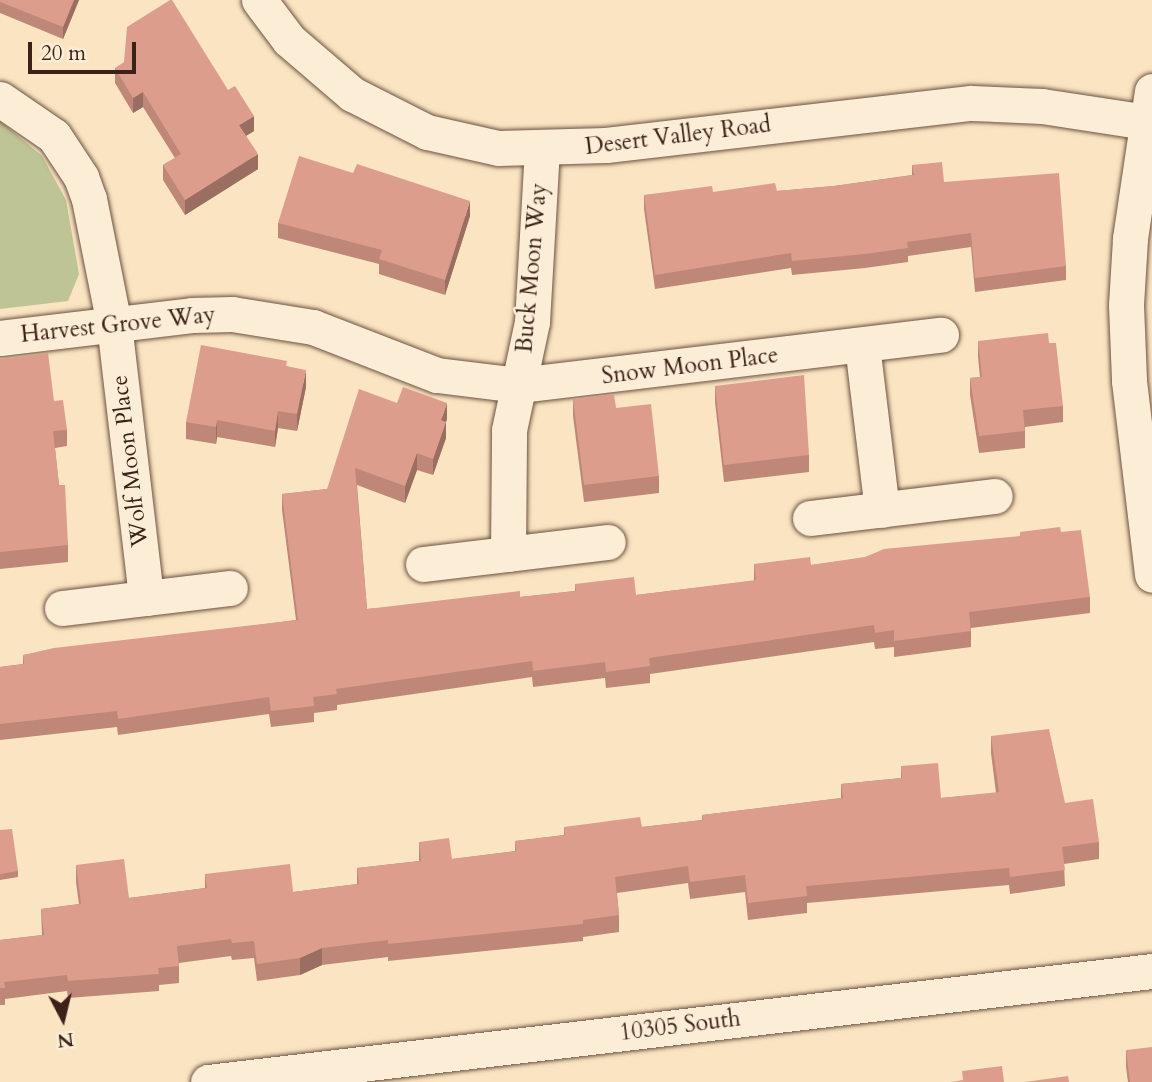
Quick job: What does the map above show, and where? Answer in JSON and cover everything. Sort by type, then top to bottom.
[{"type":"street","name":"Desert Valley Road","points":[[259,0],[319,69],[388,115],[468,142],[542,150],[971,103],[1149,107]]},
{"type":"street","name":"Wolf Moon Place","points":[[0,99],[54,136],[81,177],[114,324],[146,598]]},
{"type":"street","points":[[1149,107],[1126,305],[1129,381],[1152,575]]},
{"type":"street","name":"Buck Moon Way","points":[[508,554],[509,429],[532,322],[542,150]]},
{"type":"street","name":"Harvest Grove Way","points":[[0,338],[192,314],[272,318],[352,341],[437,375],[519,386]]},
{"type":"street","name":"Snow Moon Place","points":[[519,386],[941,335]]},
{"type":"street","points":[[862,345],[881,510]]},
{"type":"street","points":[[810,518],[995,496]]},
{"type":"street","points":[[423,564],[608,542]]},
{"type":"street","points":[[62,608],[230,588]]},
{"type":"street","name":"10305 South","points":[[208,1082],[1152,971]]},
{"type":"green space","points":[[0,121],[42,156],[66,200],[79,274],[68,301],[0,309]]},
{"type":"building","points":[[0,0],[74,0],[63,27]]},
{"type":"building","points":[[170,0],[228,90],[235,86],[254,116],[239,125],[258,154],[185,200],[163,165],[181,154],[143,92],[133,98],[115,68],[124,62],[127,27]]},
{"type":"building","points":[[299,156],[353,173],[357,164],[470,201],[445,280],[379,259],[382,250],[278,223]]},
{"type":"building","points":[[942,162],[944,182],[1059,173],[1066,266],[975,278],[971,233],[907,242],[908,248],[865,254],[792,261],[791,253],[655,275],[644,195],[712,186],[713,192],[775,183],[777,191],[834,186],[914,175],[912,165]]},
{"type":"building","points":[[1048,333],[1049,343],[1056,343],[1063,406],[1023,410],[1025,431],[979,436],[970,378],[982,377],[978,341]]},
{"type":"building","points":[[201,345],[287,361],[286,366],[306,370],[297,414],[278,411],[275,431],[217,420],[216,427],[186,422]]},
{"type":"building","points":[[48,353],[54,401],[63,400],[67,430],[53,431],[59,485],[65,485],[68,545],[0,552],[0,359]]},
{"type":"building","points":[[804,375],[809,455],[724,465],[715,386]]},
{"type":"building","points":[[403,387],[447,403],[441,420],[446,422],[433,459],[417,453],[405,486],[355,468],[367,609],[520,591],[520,597],[576,591],[575,584],[634,577],[636,595],[756,580],[754,564],[810,557],[811,565],[865,557],[884,549],[1020,536],[1020,532],[1060,527],[1061,532],[1081,530],[1090,597],[969,612],[971,631],[894,641],[894,630],[875,633],[874,625],[649,658],[650,666],[606,672],[605,662],[533,671],[532,661],[336,689],[337,694],[313,697],[314,706],[271,711],[269,697],[118,719],[117,711],[0,724],[0,667],[24,664],[23,655],[54,648],[298,620],[282,494],[327,489],[359,389],[397,403]]},
{"type":"building","points":[[614,394],[616,408],[651,404],[659,476],[584,485],[573,399]]},
{"type":"building","points":[[1049,729],[1065,803],[1093,799],[1099,842],[1062,847],[1065,870],[1010,877],[1009,868],[806,886],[807,896],[748,903],[745,875],[690,882],[688,866],[615,877],[619,915],[583,920],[583,924],[322,948],[300,958],[257,964],[254,941],[232,943],[231,939],[177,946],[179,966],[158,968],[159,974],[68,981],[67,975],[4,982],[5,988],[0,988],[0,940],[44,935],[41,909],[81,904],[76,865],[124,859],[129,898],[207,888],[205,874],[290,864],[293,892],[359,884],[357,868],[421,861],[419,842],[449,838],[452,859],[516,851],[515,841],[565,835],[564,827],[640,817],[642,827],[703,820],[702,815],[843,798],[841,784],[902,778],[901,766],[938,763],[941,798],[999,792],[991,736]]},
{"type":"building","points":[[12,829],[18,871],[0,874],[0,830]]},
{"type":"building","points":[[1152,1047],[1152,1082],[1130,1082],[1126,1050]]},
{"type":"building","points":[[1002,1066],[1004,1082],[951,1082],[963,1080],[962,1071]]},
{"type":"building","points":[[1068,1076],[1069,1082],[1025,1082]]}]
